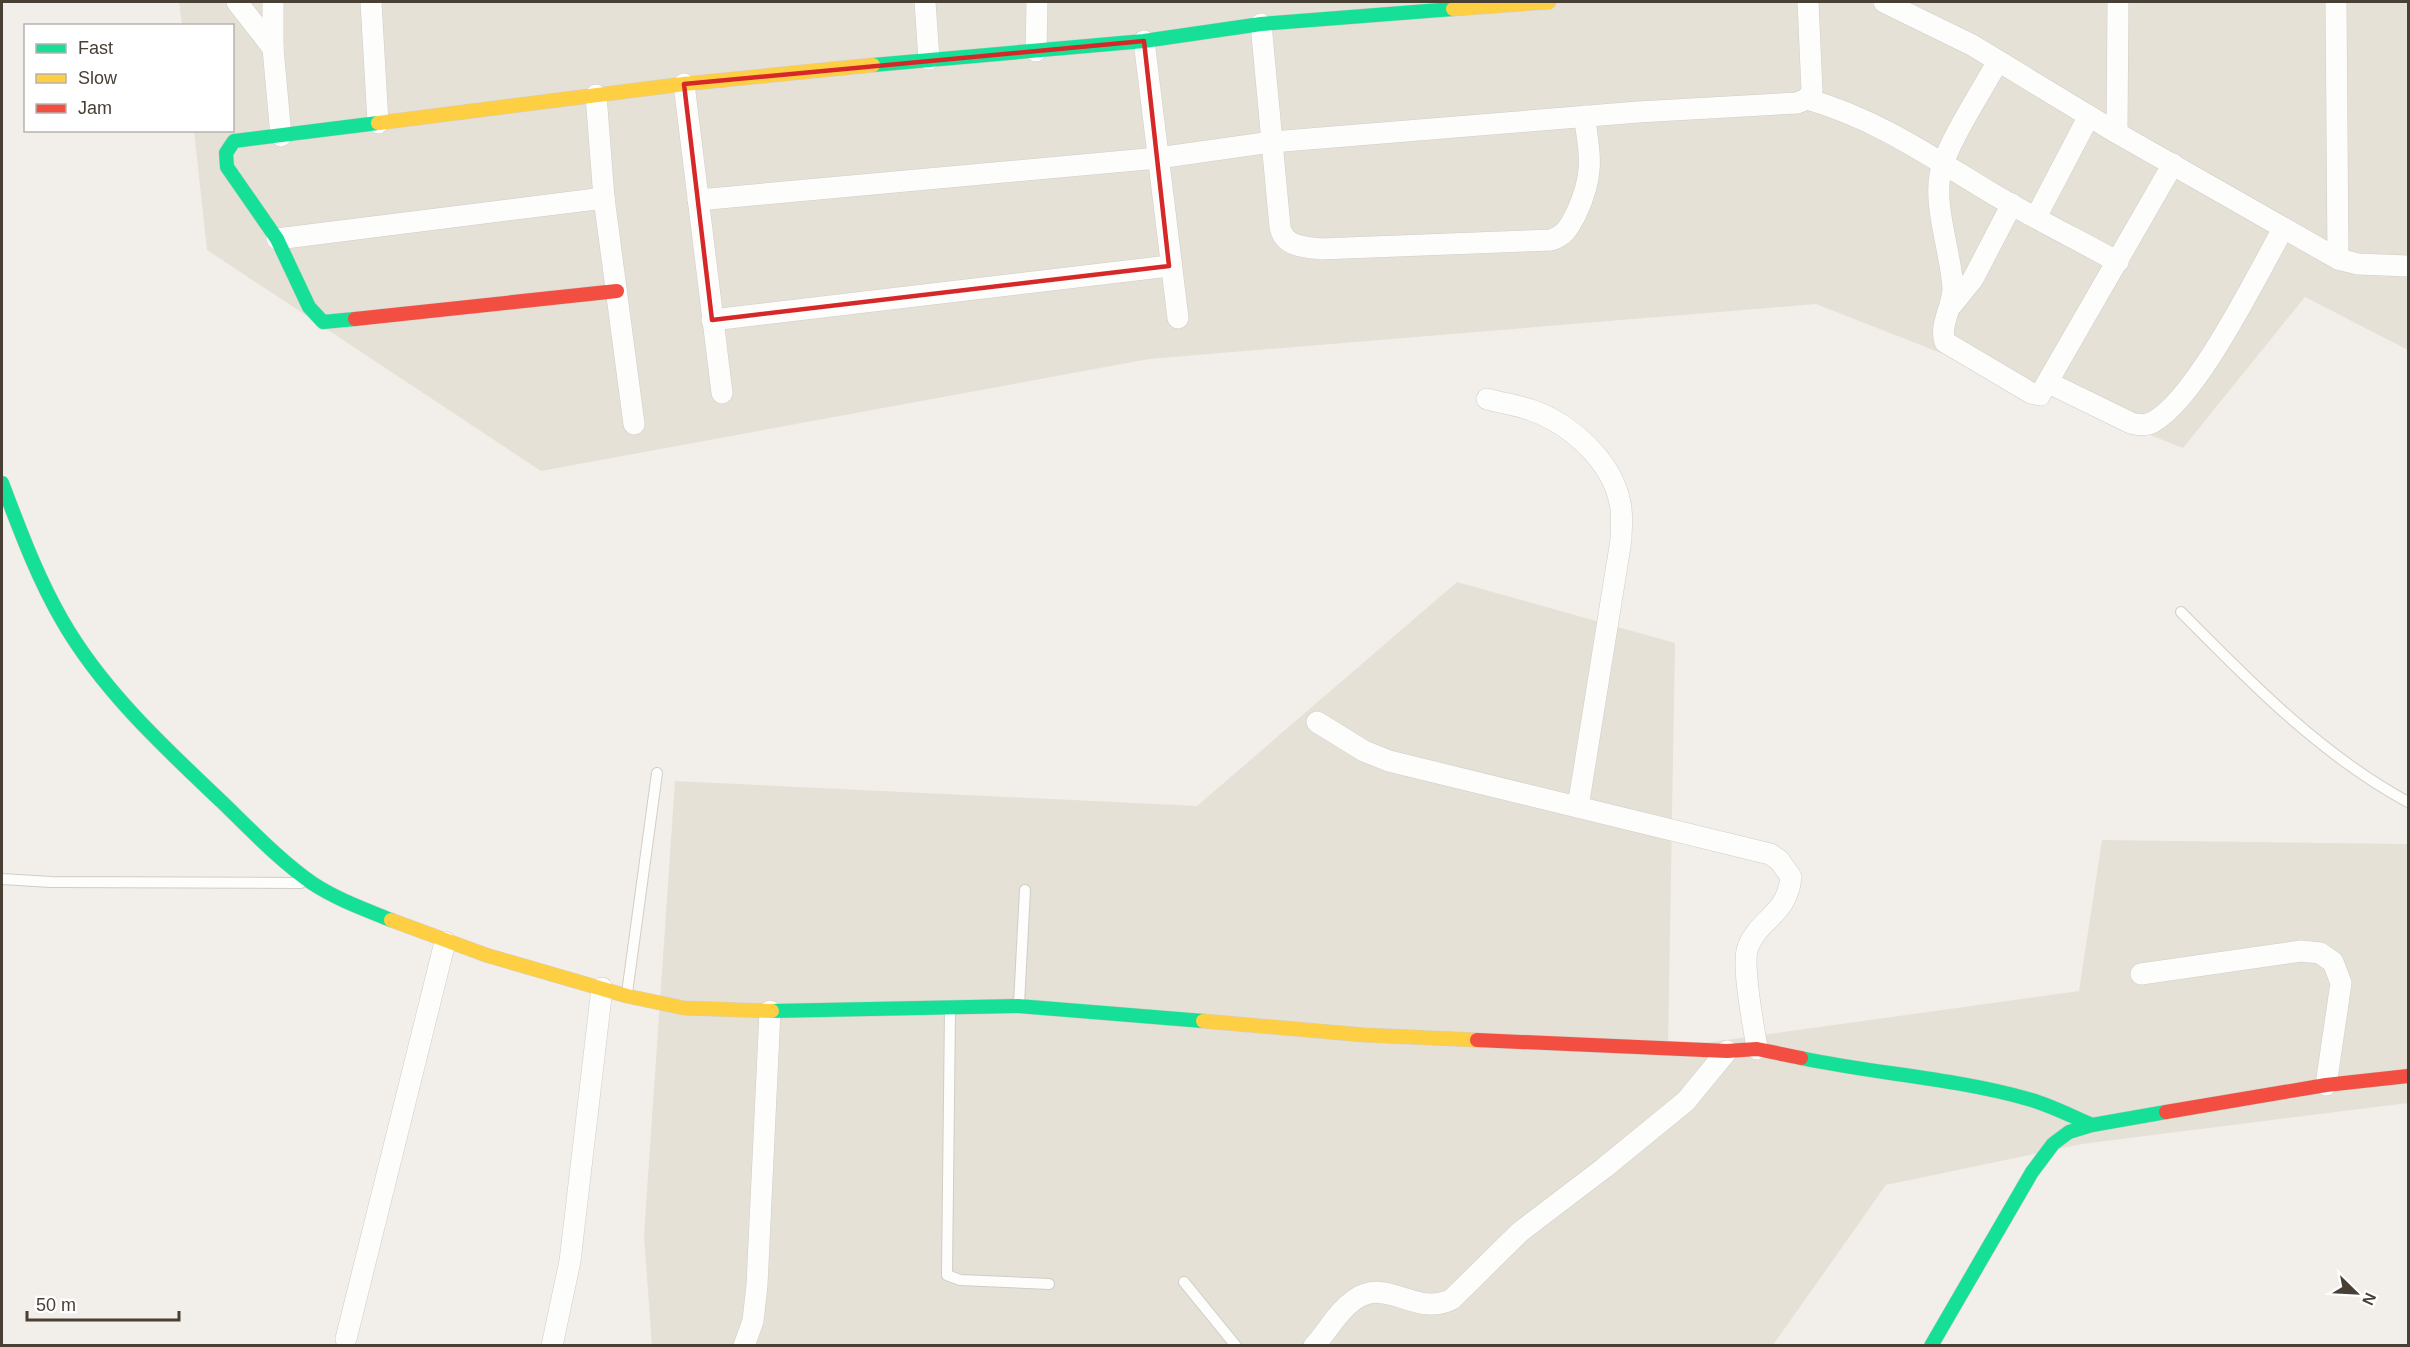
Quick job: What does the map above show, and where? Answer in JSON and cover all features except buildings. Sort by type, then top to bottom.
[{"type":"street","points":[[237,2],[273,48]]},
{"type":"street","points":[[273,2],[273,48],[281,136]]},
{"type":"street","points":[[371,2],[378,123]]},
{"type":"street","points":[[926,2],[929,59]]},
{"type":"street","points":[[1036,51],[1037,2]]},
{"type":"street","points":[[617,291],[323,322],[309,307],[277,239],[227,167],[225,157],[227,147],[234,141],[684,84],[929,59],[1144,41],[1261,24],[1549,2]]},
{"type":"street","points":[[698,200],[1158,158],[1272,142],[1584,116],[1797,103],[1807,99],[1812,91],[1808,2]]},
{"type":"street","points":[[1884,2],[1933,23],[2117,133],[2338,259],[2358,264],[2409,266]]},
{"type":"street","points":[[2117,133],[2118,2]]},
{"type":"street","points":[[2336,2],[2338,259]]},
{"type":"street","points":[[1261,24],[1281,234],[1293,244],[1321,249],[1551,240],[1567,231],[1589,183],[1590,153],[1584,116]]},
{"type":"street","points":[[1144,41],[1178,318]]},
{"type":"street","points":[[1952,306],[1952,279],[1940,191],[1944,163],[1998,61]]},
{"type":"street","points":[[684,84],[722,393]]},
{"type":"street","points":[[596,95],[604,198],[634,424]]},
{"type":"street","points":[[1807,99],[1844,110],[1875,123],[2012,204],[2118,262]]},
{"type":"street","points":[[2036,217],[2089,116]]},
{"type":"street","points":[[2012,204],[1974,279],[1952,306],[1943,329],[1945,342],[2031,393],[2040,394],[2049,383],[2173,164]]},
{"type":"street","points":[[277,239],[604,198]]},
{"type":"street","points":[[2049,383],[2131,423],[2139,425],[2155,421],[2183,394],[2206,362],[2283,229]]},
{"type":"street","points":[[712,320],[1170,266]]},
{"type":"street","points":[[1487,399],[1531,410],[1570,431],[1592,452],[1611,476],[1621,504],[1621,540],[1578,807]]},
{"type":"street","points":[[2,483],[48,593],[63,622],[101,675],[155,738],[265,844],[312,883],[336,897],[446,942],[627,996],[684,1008],[770,1011],[1018,1006],[1364,1035],[1727,1051],[1757,1049],[1846,1068],[1982,1088],[2030,1099],[2092,1125]]},
{"type":"street","points":[[1317,722],[1376,757],[1770,854],[1786,866],[1791,877],[1785,904],[1754,938],[1746,960],[1757,1049]]},
{"type":"street","points":[[346,1339],[446,942]]},
{"type":"street","points":[[2141,974],[2301,951],[2320,953],[2333,962],[2341,983],[2326,1085]]},
{"type":"street","points":[[552,1346],[570,1261],[602,988]]},
{"type":"street","points":[[744,1346],[753,1321],[757,1285],[770,1011]]},
{"type":"street","points":[[1314,1346],[1356,1298],[1385,1293],[1430,1306],[1442,1305],[1452,1299],[1534,1220],[1604,1168],[1686,1101],[1727,1051]]},
{"type":"street","points":[[1931,1346],[2039,1162],[2053,1144],[2069,1132],[2092,1125],[2326,1085],[2409,1076]]},
{"type":"lane","points":[[2181,612],[2261,691],[2328,750],[2409,802]]},
{"type":"lane","points":[[627,996],[657,773]]},
{"type":"lane","points":[[2,879],[51,882],[312,883]]},
{"type":"lane","points":[[1018,1006],[1025,890]]},
{"type":"lane","points":[[950,1007],[947,1275],[960,1280],[1049,1284]]},
{"type":"lane","points":[[1184,1282],[1236,1346]]},
{"type":"highlighted area","points":[[1144,41],[1169,266],[712,320],[684,84]]},
{"type":"shaded area","points":[[179,2],[2408,2],[2408,350],[2305,297],[2183,448],[1816,304],[1149,359],[541,471],[207,250],[194,132],[234,132],[234,24],[182,24]]},
{"type":"shaded area","points":[[1457,582],[1675,643],[1668,1048],[2079,991],[2102,840],[2408,844],[2408,1103],[2082,1144],[1886,1185],[1773,1345],[652,1346],[644,1235],[675,781],[1197,806]]},
{"type":"traffic: fast","points":[[873,65],[1144,41],[1261,24],[1453,9]]},
{"type":"traffic: fast","points":[[355,319],[323,322],[309,307],[277,239],[227,167],[226,153],[234,141],[378,123]]},
{"type":"traffic: fast","points":[[2,483],[29,553],[53,604],[78,646],[115,694],[178,760],[288,864],[312,883],[331,894],[391,920]]},
{"type":"traffic: fast","points":[[772,1011],[1018,1006],[1203,1021]]},
{"type":"traffic: fast","points":[[1801,1058],[2000,1092],[2044,1104],[2092,1125]]},
{"type":"traffic: fast","points":[[1931,1346],[2032,1172],[2053,1144],[2069,1132],[2092,1125],[2166,1112]]},
{"type":"traffic: slow","points":[[1453,9],[1549,2]]},
{"type":"traffic: slow","points":[[378,123],[684,84],[873,65]]},
{"type":"traffic: slow","points":[[391,920],[486,955],[627,996],[684,1008],[772,1011]]},
{"type":"traffic: slow","points":[[1203,1021],[1364,1035],[1477,1040]]},
{"type":"traffic: jam","points":[[355,319],[617,291]]},
{"type":"traffic: jam","points":[[1477,1040],[1727,1051],[1757,1049],[1801,1058]]},
{"type":"traffic: jam","points":[[2166,1112],[2326,1085],[2408,1076]]}]
